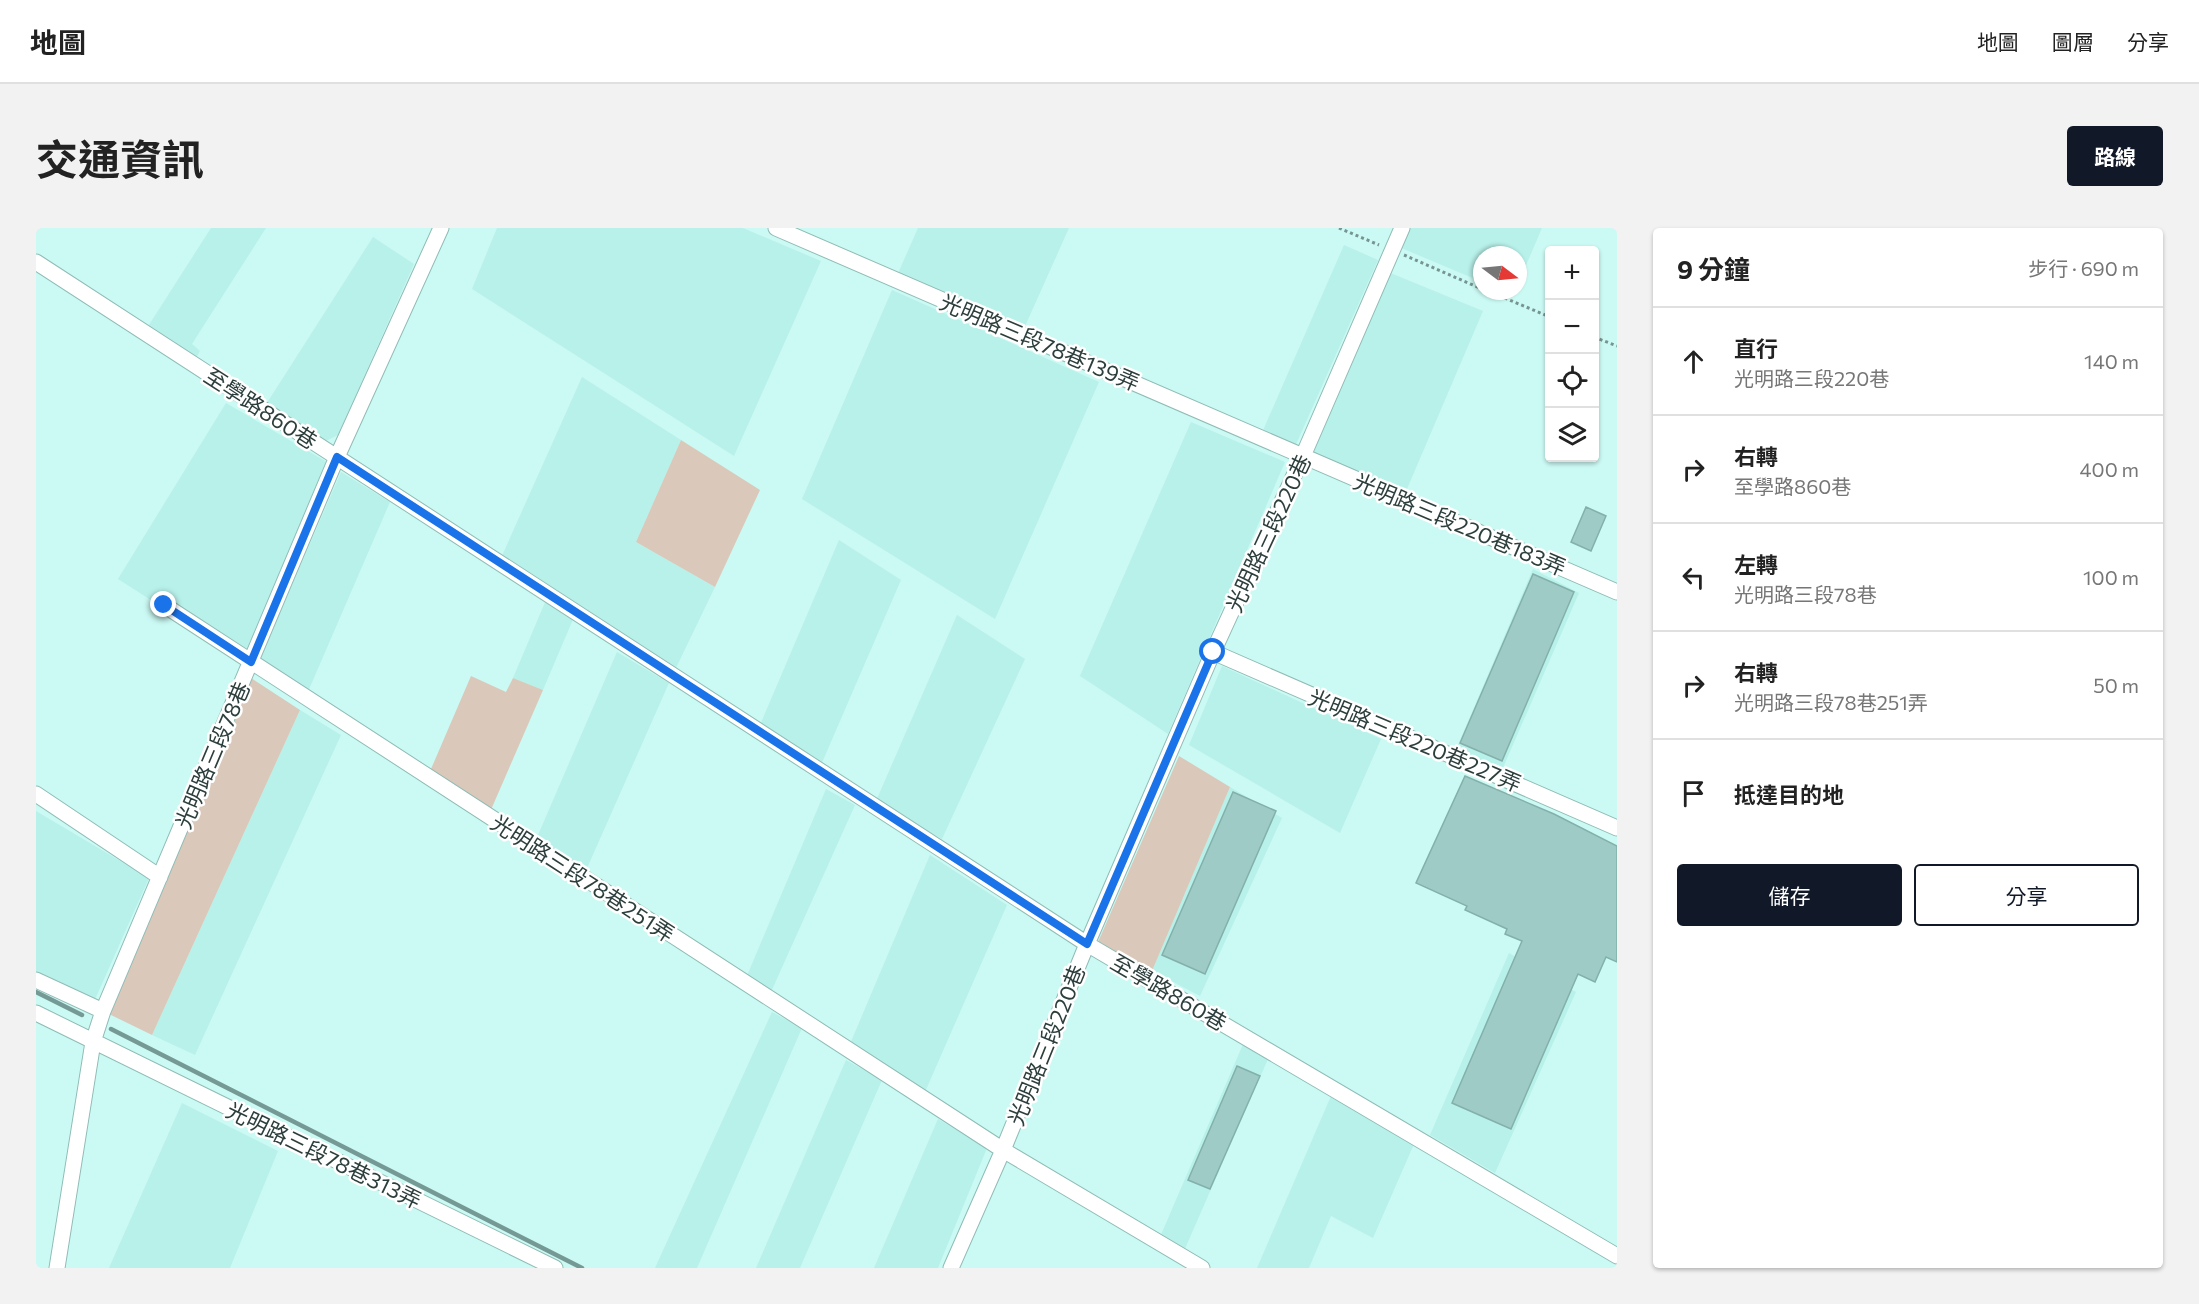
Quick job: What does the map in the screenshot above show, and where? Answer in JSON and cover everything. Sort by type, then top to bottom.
[{"type":"street","name":"光明路三段78巷","points":[[57,1268],[93,1042],[103,1011],[337,457],[441,228]]},
{"type":"street","name":"光明路三段78巷139弄","points":[[776,228],[1303,456]]},
{"type":"street","name":"光明路三段220巷","points":[[951,1268],[1213,652],[1303,456],[1402,228]]},
{"type":"street","name":"至學路860巷","points":[[36,262],[1087,944],[1617,1256]]},
{"type":"street","name":"光明路三段220巷183弄","points":[[1303,456],[1617,592]]},
{"type":"street","name":"光明路三段78巷251弄","points":[[164,605],[1003,1150],[1202,1268]]},
{"type":"street","name":"光明路三段220巷227弄","points":[[1213,652],[1617,828]]},
{"type":"street","points":[[36,795],[160,877]]},
{"type":"street","points":[[36,980],[103,1011]]},
{"type":"street","name":"光明路三段78巷313弄","points":[[36,1013],[555,1268]]},
{"type":"path","points":[[1339,228],[1473,285]]},
{"type":"path","points":[[1509,300],[1545,315]]},
{"type":"path","points":[[1599,339],[1617,346]]},
{"type":"shaded area","points":[[211,228],[266,228],[192,344],[200,351],[195,360],[147,328]]},
{"type":"shaded area","points":[[497,228],[743,228],[821,261],[734,456],[472,289]]},
{"type":"shaded area","points":[[918,228],[1069,228],[1022,333],[896,278]]},
{"type":"shaded area","points":[[1407,228],[1542,228],[1527,263],[1527,246],[1473,246],[1473,278],[1399,247]]},
{"type":"shaded area","points":[[373,237],[414,264],[338,435],[322,443],[265,406]]},
{"type":"shaded area","points":[[1344,245],[1378,260],[1294,449],[1261,435]]},
{"type":"shaded area","points":[[1388,272],[1483,311],[1404,496],[1311,457]]},
{"type":"shaded area","points":[[892,290],[1099,382],[995,619],[802,499]]},
{"type":"shaded area","points":[[582,377],[681,440],[636,542],[715,587],[675,670],[501,558]]},
{"type":"shaded area","points":[[226,403],[332,465],[246,661],[118,579]]},
{"type":"shaded area","points":[[1191,422],[1285,462],[1168,734],[1080,676]]},
{"type":"shaded area","points":[[681,440],[760,490],[715,587],[636,542]]},
{"type":"shaded area","points":[[341,472],[390,502],[307,694],[257,666]]},
{"type":"shaded area","points":[[839,540],[901,580],[821,765],[760,725]]},
{"type":"shaded area","points":[[1533,569],[1579,593],[1502,770],[1455,752]]},
{"type":"shaded area","points":[[546,600],[574,617],[543,690],[513,678]]},
{"type":"shaded area","points":[[957,615],[1025,659],[942,839],[876,801]]},
{"type":"shaded area","points":[[617,652],[669,683],[584,875],[535,842]]},
{"type":"shaded area","points":[[1222,666],[1381,739],[1340,833],[1189,745]]},
{"type":"shaded area","points":[[471,676],[506,692],[513,678],[543,690],[490,812],[428,776]]},
{"type":"shaded area","points":[[251,678],[300,710],[152,1035],[109,1014]]},
{"type":"shaded area","points":[[300,710],[341,735],[195,1055],[152,1035]]},
{"type":"shaded area","points":[[1179,756],[1230,787],[1152,971],[1098,942]]},
{"type":"shaded area","points":[[1230,787],[1282,818],[1200,996],[1152,971]]},
{"type":"shaded area","points":[[826,789],[855,805],[771,992],[746,978]]},
{"type":"shaded area","points":[[36,811],[149,878],[93,1004],[36,976]]},
{"type":"shaded area","points":[[930,855],[1007,905],[925,1092],[850,1044]]},
{"type":"shaded area","points":[[1509,953],[1576,992],[1495,1173],[1430,1135]]},
{"type":"shaded area","points":[[772,1012],[802,1028],[697,1268],[655,1268]]},
{"type":"shaded area","points":[[1244,1042],[1268,1059],[1184,1251],[1160,1237]]},
{"type":"shaded area","points":[[846,1060],[882,1080],[800,1268],[756,1268]]},
{"type":"shaded area","points":[[1331,1096],[1414,1144],[1373,1238],[1331,1216],[1309,1268],[1257,1268]]},
{"type":"shaded area","points":[[182,1103],[278,1151],[230,1268],[109,1268]]},
{"type":"shaded area","points":[[938,1119],[987,1148],[938,1268],[874,1268]]},
{"type":"building","points":[[1586,507],[1606,516],[1591,551],[1571,542]]},
{"type":"building","points":[[1533,574],[1574,592],[1502,761],[1460,743]]},
{"type":"building","points":[[1465,776],[1554,814],[1617,846],[1617,962],[1606,957],[1595,982],[1578,974],[1511,1129],[1452,1103],[1522,941],[1505,934],[1507,929],[1465,910],[1467,906],[1416,883]]},
{"type":"building","points":[[1233,792],[1276,811],[1205,974],[1162,955]]},
{"type":"building","points":[[1237,1066],[1260,1076],[1210,1189],[1188,1180]]},
{"type":"waterway","points":[[36,992],[82,1015]]},
{"type":"waterway","points":[[111,1029],[582,1268]]},
{"type":"route","points":[[164,605],[251,662],[337,457],[1087,944],[1213,652]]}]
